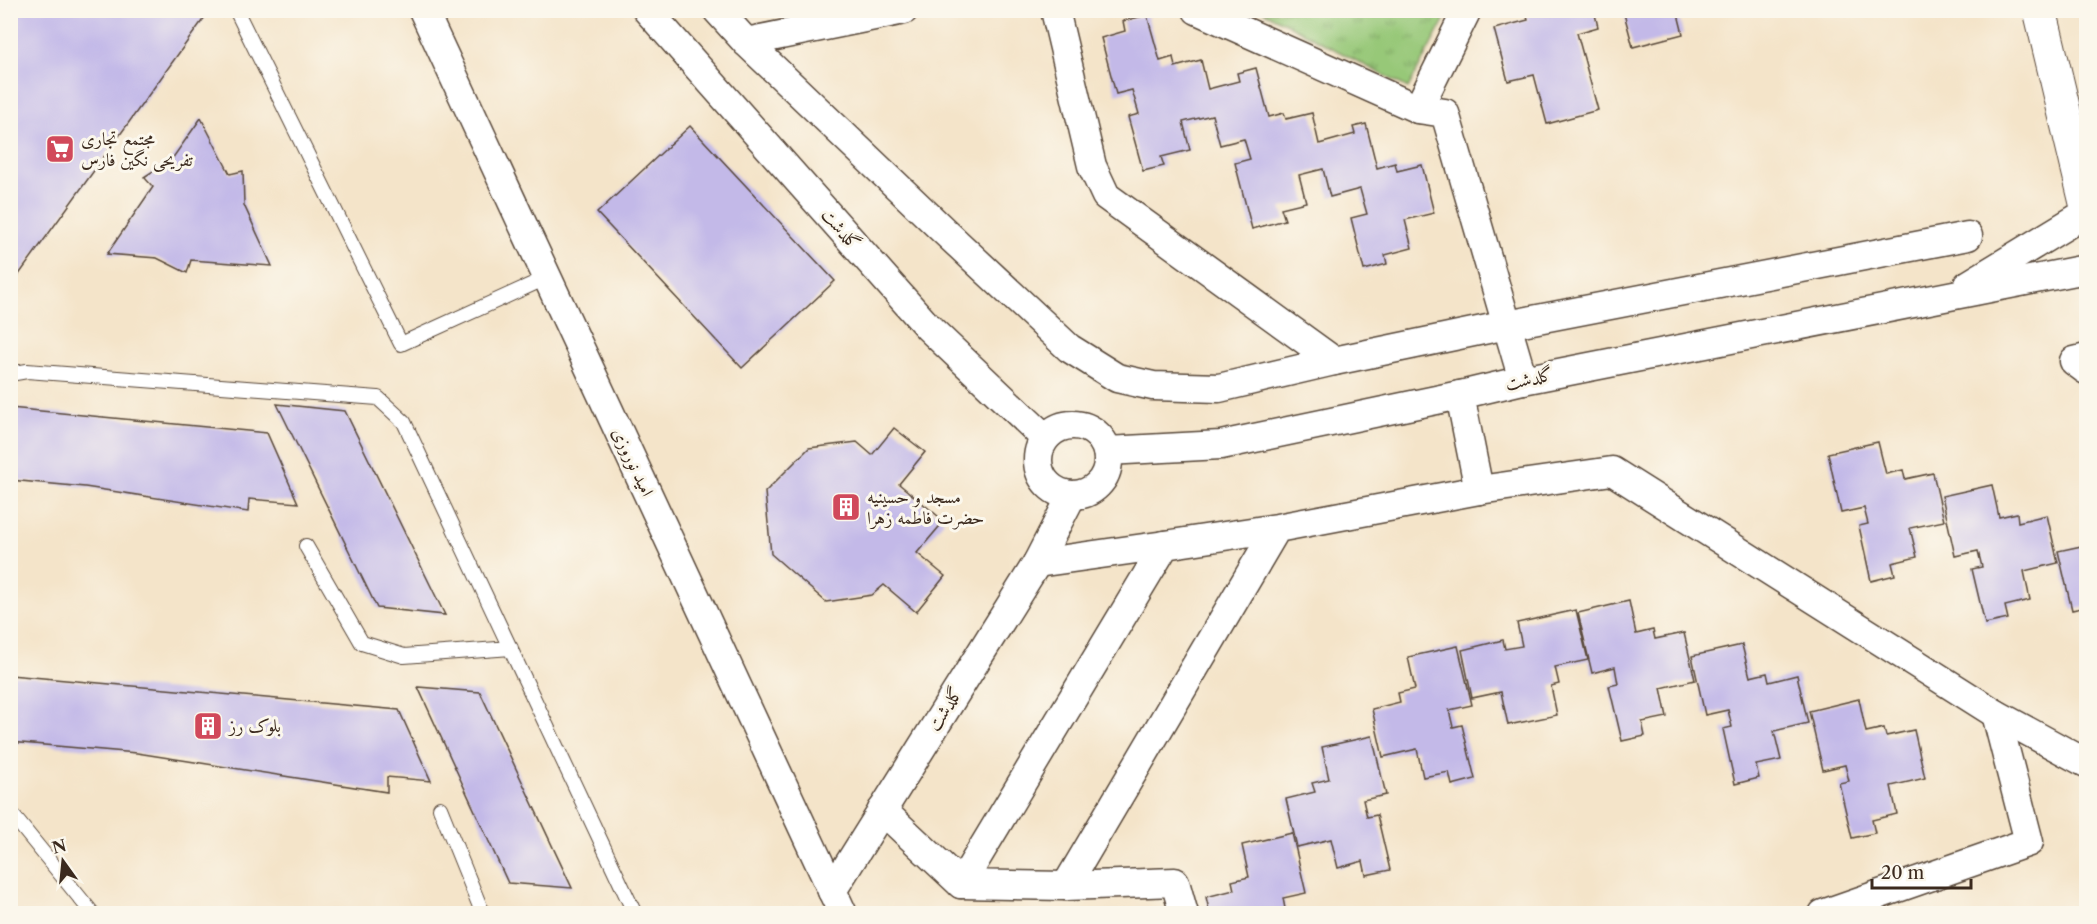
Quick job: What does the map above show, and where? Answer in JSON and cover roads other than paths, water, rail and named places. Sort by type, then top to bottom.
[{"type":"street","name":"امید نوروزی","points":[[423,10],[838,902]]},
{"type":"street","name":"گلدشت","points":[[647,10],[928,327],[1045,438]]},
{"type":"street","points":[[717,10],[746,42],[1069,348],[1117,378],[1154,386],[1219,388],[1334,361],[1507,325],[1968,236]]},
{"type":"street","points":[[746,42],[904,10]]},
{"type":"street","points":[[1055,10],[1092,166],[1106,196],[1334,361]]},
{"type":"street","points":[[1197,10],[1418,109],[1445,113],[1523,380]]},
{"type":"street","points":[[1418,109],[1467,10]]},
{"type":"street","points":[[2040,10],[2086,203]]},
{"type":"street","points":[[1950,296],[2086,213]]},
{"type":"street","name":"گلدشت","points":[[1107,451],[1221,445],[1523,380],[2086,269]]},
{"type":"street","points":[[2086,358],[2074,361],[2086,369]]},
{"type":"street","points":[[1460,395],[1479,490]]},
{"type":"street","points":[[1064,426],[1086,427],[1095,432],[1107,451],[1106,472],[1101,482],[1083,494],[1061,493],[1051,488],[1043,480],[1037,458],[1045,438],[1053,430],[1064,426]]},
{"type":"street","points":[[1036,562],[1277,528],[1479,490],[1612,471],[1996,714],[2086,763]]},
{"type":"street","name":"گلدشت","points":[[838,902],[882,810],[1036,562],[1072,495]]},
{"type":"street","points":[[1066,886],[1277,528]]},
{"type":"street","points":[[960,885],[1166,545]]},
{"type":"street","points":[[1823,914],[2029,842],[1996,714]]},
{"type":"street","points":[[882,810],[960,885],[1066,886],[1175,882],[1184,914]]},
{"type":"lane","points":[[236,10],[400,344],[546,278]]},
{"type":"lane","points":[[10,374],[27,370],[378,398],[404,422],[635,914]]},
{"type":"lane","points":[[306,546],[362,643],[404,656],[511,648]]},
{"type":"lane","points":[[440,808],[483,914]]},
{"type":"lane","points":[[10,812],[93,914]]},
{"type":"place","name":"مجتمع تجاری تفریحی نگین فارس","points":[[60,149]]},
{"type":"place","name":"مسجد و حسینیه حضرت فاطمه زهرا","points":[[846,507]]},
{"type":"place","name":"بلوک رز","points":[[208,726]]}]
